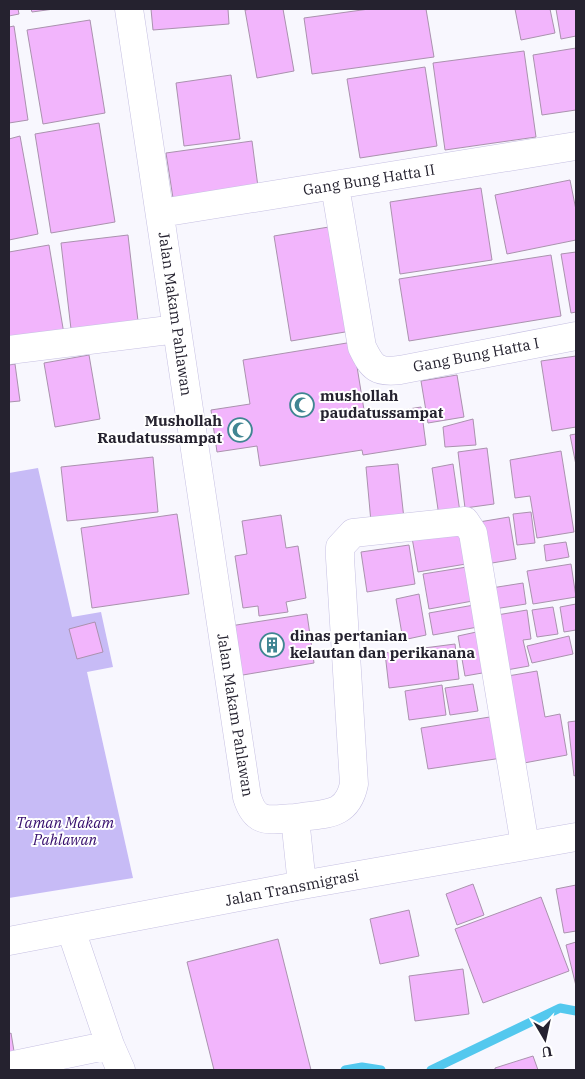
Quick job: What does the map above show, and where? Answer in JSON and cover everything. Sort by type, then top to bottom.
[{"type":"street","name":"Jalan Makam Pahlawan","points":[[130,9],[247,797],[251,810],[257,817],[265,820],[295,818],[338,811],[348,804],[352,796],[354,784],[340,547],[353,533],[465,521],[470,525],[473,533],[525,845]]},
{"type":"street","name":"Gang Bung Hatta II","points":[[161,213],[576,146]]},
{"type":"street","name":"Gang Bung Hatta I","points":[[335,186],[362,347],[368,360],[376,368],[385,372],[400,370],[576,336]]},
{"type":"street","points":[[9,350],[177,329]]},
{"type":"street","points":[[295,818],[302,885]]},
{"type":"street","name":"Jalan Transmigrasi","points":[[9,941],[302,885],[576,837]]},
{"type":"street","points":[[71,930],[110,1045],[121,1070]]},
{"type":"street","points":[[9,1066],[110,1045]]},
{"type":"green space","name":"Taman Makam Pahlawan","points":[[38,468],[72,617],[101,612],[113,667],[87,672],[133,878],[9,898],[9,473]]},
{"type":"building","points":[[9,9],[18,9],[19,14],[9,16]]},
{"type":"building","points":[[31,9],[54,9],[32,12]]},
{"type":"building","points":[[151,9],[228,9],[229,24],[153,30]]},
{"type":"building","points":[[283,9],[294,71],[257,78],[245,10]]},
{"type":"building","points":[[369,9],[426,9],[434,57],[312,74],[304,18]]},
{"type":"building","points":[[515,9],[550,9],[555,33],[521,40]]},
{"type":"building","points":[[556,9],[576,9],[576,36],[561,39]]},
{"type":"building","points":[[90,20],[105,113],[43,124],[27,30]]},
{"type":"building","points":[[14,26],[28,120],[9,123],[9,27]]},
{"type":"building","points":[[576,48],[576,110],[542,115],[533,55]]},
{"type":"building","points":[[524,51],[536,137],[445,150],[433,63]]},
{"type":"building","points":[[425,67],[437,146],[360,158],[347,79]]},
{"type":"building","points":[[231,75],[240,139],[184,146],[176,83]]},
{"type":"building","points":[[99,123],[115,222],[51,233],[35,134]]},
{"type":"building","points":[[20,136],[38,234],[9,240],[9,139]]},
{"type":"building","points":[[252,141],[258,187],[173,198],[166,153]]},
{"type":"building","points":[[570,180],[576,210],[576,240],[507,254],[495,195]]},
{"type":"building","points":[[481,188],[492,260],[400,274],[390,202]]},
{"type":"building","points":[[341,225],[357,330],[291,341],[274,236]]},
{"type":"building","points":[[128,235],[138,321],[71,329],[61,243]]},
{"type":"building","points":[[49,245],[64,334],[9,343],[9,252]]},
{"type":"building","points":[[576,252],[576,312],[571,313],[561,254]]},
{"type":"building","points":[[551,255],[561,316],[409,341],[399,279]]},
{"type":"building","name":"mushollah paudatussampat","points":[[353,342],[365,416],[421,407],[426,445],[363,455],[362,450],[260,466],[257,446],[217,452],[211,410],[250,404],[243,360]]},
{"type":"building","points":[[89,355],[100,419],[55,427],[44,363]]},
{"type":"building","points":[[576,356],[576,427],[552,431],[541,361]]},
{"type":"building","points":[[15,364],[20,401],[9,402],[9,365]]},
{"type":"building","points":[[457,375],[464,417],[428,423],[421,381]]},
{"type":"building","points":[[473,419],[476,445],[445,447],[443,427]]},
{"type":"building","points":[[576,434],[576,465],[570,435]]},
{"type":"building","points":[[487,448],[494,504],[465,508],[458,452]]},
{"type":"building","points":[[561,451],[574,532],[537,538],[530,496],[515,498],[510,460]]},
{"type":"building","points":[[153,457],[158,512],[67,521],[61,467]]},
{"type":"building","points":[[398,464],[404,519],[371,522],[366,467]]},
{"type":"building","points":[[453,464],[461,519],[440,523],[432,468]]},
{"type":"building","points":[[531,512],[535,543],[517,545],[513,514]]},
{"type":"building","points":[[177,514],[189,594],[92,608],[81,528]]},
{"type":"building","points":[[281,515],[286,548],[298,546],[306,598],[286,602],[288,612],[259,616],[258,606],[243,608],[235,556],[247,554],[242,521]]},
{"type":"building","points":[[509,517],[516,559],[486,564],[479,522]]},
{"type":"building","points":[[466,523],[472,563],[418,572],[411,532]]},
{"type":"building","points":[[566,542],[569,557],[546,561],[544,545]]},
{"type":"building","points":[[409,545],[415,584],[367,592],[361,552]]},
{"type":"building","points":[[571,564],[576,597],[533,604],[527,571]]},
{"type":"building","points":[[473,566],[478,600],[429,609],[423,574]]},
{"type":"building","points":[[523,583],[526,604],[488,610],[485,589]]},
{"type":"building","points":[[419,594],[426,635],[403,640],[396,599]]},
{"type":"building","points":[[576,604],[576,630],[564,632],[560,607]]},
{"type":"building","points":[[474,605],[478,627],[433,635],[429,613]]},
{"type":"building","points":[[553,607],[558,634],[537,637],[532,610]]},
{"type":"building","points":[[527,610],[531,639],[523,640],[529,666],[501,671],[491,616]]},
{"type":"building","name":"dinas pertanian kelautan dan perikanana","points":[[307,614],[314,663],[237,676],[230,626]]},
{"type":"building","points":[[95,622],[103,652],[77,659],[69,629]]},
{"type":"building","points":[[481,631],[488,672],[465,676],[458,636]]},
{"type":"building","points":[[569,636],[573,654],[532,663],[527,646]]},
{"type":"building","points":[[455,644],[459,679],[389,688],[385,653]]},
{"type":"building","points":[[537,671],[545,717],[560,714],[567,755],[524,763],[502,677]]},
{"type":"building","points":[[473,684],[478,711],[450,715],[445,688]]},
{"type":"building","points":[[442,685],[446,715],[409,720],[405,691]]},
{"type":"building","points":[[496,716],[502,758],[428,769],[421,728]]},
{"type":"building","points":[[576,721],[576,775],[574,776],[568,722]]},
{"type":"building","points":[[473,884],[484,915],[457,925],[446,894]]},
{"type":"building","points":[[576,885],[576,931],[564,933],[556,889]]},
{"type":"building","points":[[541,897],[569,971],[483,1003],[455,929]]},
{"type":"building","points":[[409,910],[419,956],[380,964],[370,919]]},
{"type":"building","points":[[278,939],[311,1070],[214,1070],[187,962]]},
{"type":"building","points":[[576,942],[576,986],[566,945]]},
{"type":"building","points":[[463,969],[469,1014],[415,1021],[409,976]]},
{"type":"building","points":[[11,1033],[15,1057],[9,1058],[9,1034]]},
{"type":"building","points":[[533,1056],[538,1070],[495,1070],[495,1068]]},
{"type":"waterway","points":[[431,1070],[560,1008],[576,1011]]},
{"type":"waterway","points":[[345,1070],[362,1067],[381,1070]]},
{"type":"place","name":"mushollah paudatussampat","points":[[302,405]]},
{"type":"place","name":"Mushollah Raudatussampat","points":[[240,430]]},
{"type":"place","name":"dinas pertanian kelautan dan perikanana","points":[[272,645]]}]
